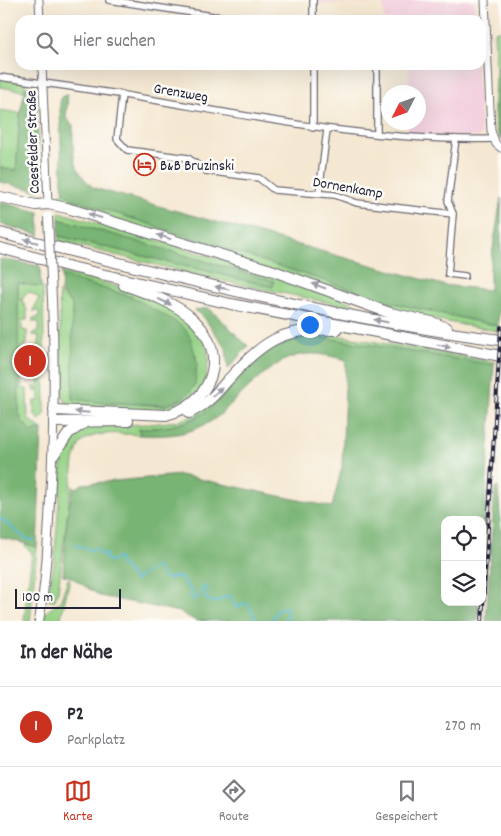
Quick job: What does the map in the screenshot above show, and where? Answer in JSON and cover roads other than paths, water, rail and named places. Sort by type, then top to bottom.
[{"type":"highway","points":[[0,197],[36,205],[48,204],[76,210],[268,269],[390,313],[432,322],[464,335]]},
{"type":"highway","points":[[0,233],[221,288],[326,310],[501,340]]},
{"type":"highway","points":[[0,248],[71,267],[231,304],[501,356]]},
{"type":"highway","points":[[54,410],[144,416],[181,412],[201,396],[209,382],[213,366],[213,353],[209,342],[195,321],[185,313],[136,289],[71,267]]},
{"type":"highway","points":[[54,422],[84,423],[164,420],[182,416],[195,410],[215,395],[249,357],[270,340],[295,331],[322,330],[379,333]]},
{"type":"highway","points":[[53,456],[69,433],[84,423]]},
{"type":"main road","name":"Coesfelder Straße","points":[[39,621],[47,550],[54,422],[48,204]]},
{"type":"street","points":[[39,0],[40,15]]},
{"type":"street","points":[[109,0],[206,15]]},
{"type":"street","points":[[313,0],[313,15]]},
{"type":"street","points":[[485,0],[486,15]]},
{"type":"street","points":[[486,24],[490,122],[493,139],[501,148]]},
{"type":"street","name":"Coesfelder Straße","points":[[42,70],[48,204]]},
{"type":"street","points":[[313,70],[313,128]]},
{"type":"street","points":[[377,70],[377,134]]},
{"type":"street","name":"Grenzweg","points":[[0,77],[122,94],[327,130],[456,139],[493,139]]},
{"type":"street","name":"Dornenkamp","points":[[122,94],[116,139],[127,150],[188,158],[206,171],[259,178],[274,190],[336,195],[357,203],[453,214]]},
{"type":"street","points":[[320,193],[327,130]]},
{"type":"street","points":[[456,139],[448,202],[453,214],[448,274],[465,276]]},
{"type":"waterway","points":[[0,518],[26,539],[34,540]]},
{"type":"waterway","points":[[75,545],[92,550],[96,548],[101,555],[106,554],[106,559],[110,561],[119,558],[120,563],[136,581],[143,574],[157,566],[163,577],[183,579],[188,588],[192,590],[191,597],[194,600],[199,596],[204,586],[208,591],[205,599],[216,602],[230,595],[236,608],[246,603],[249,605],[257,621]]},
{"type":"waterway","points":[[271,621],[277,610],[286,607],[288,614],[284,621]]},
{"type":"railway","points":[[482,621],[501,327]]},
{"type":"place","name":"B&B Bruzinski","points":[[144,165]]},
{"type":"place","name":"P2","points":[[30,361]]}]
